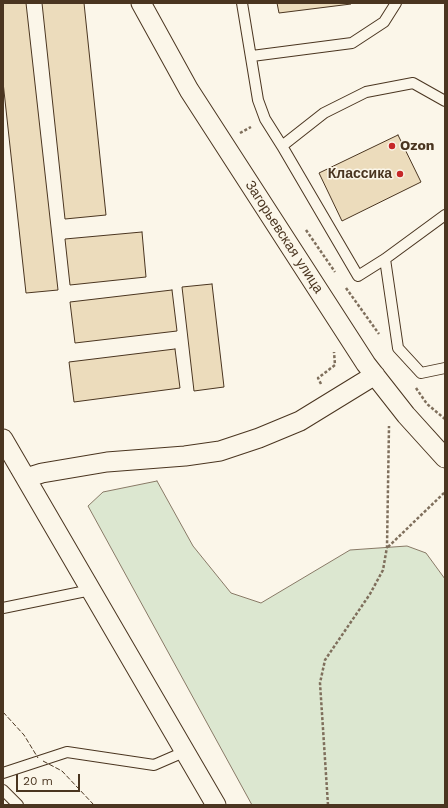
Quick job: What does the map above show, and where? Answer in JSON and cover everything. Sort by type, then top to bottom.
[{"type":"street","name":"Загорьевская улица","points":[[141,3],[189,90],[375,375],[395,401],[445,458]]},
{"type":"street","points":[[26,478],[42,473],[107,462],[185,456],[220,451],[260,438],[300,421],[375,375]]},
{"type":"street","points":[[3,439],[216,805]]},
{"type":"lane","points":[[242,3],[252,56],[258,100],[265,118],[358,276],[385,259],[445,216]]},
{"type":"lane","points":[[252,56],[352,43],[384,22],[396,3]]},
{"type":"lane","points":[[282,146],[324,113],[366,92],[413,83],[445,101]]},
{"type":"lane","points":[[385,259],[398,348],[421,373],[445,368]]},
{"type":"lane","points":[[3,608],[91,590]]},
{"type":"lane","points":[[3,773],[67,752],[154,765],[184,752]]},
{"type":"lane","points":[[3,790],[18,805]]},
{"type":"path","points":[[235,128],[244,140]]},
{"type":"path","points":[[302,225],[339,277]]},
{"type":"path","points":[[343,284],[379,336]]},
{"type":"path","points":[[328,805],[320,683],[325,660],[370,594],[383,570],[388,547],[389,406],[416,388],[427,404],[445,419]]},
{"type":"path","points":[[388,547],[445,492]]},
{"type":"green space","points":[[157,481],[193,546],[231,593],[261,603],[350,550],[407,546],[426,553],[445,579],[445,805],[252,805],[88,506],[103,492]]},
{"type":"building","points":[[3,3],[26,3],[58,290],[26,293],[3,82]]},
{"type":"building","points":[[42,3],[84,3],[106,215],[65,219]]},
{"type":"building","points":[[277,3],[350,3],[351,4],[279,13]]},
{"type":"building","points":[[398,135],[421,182],[342,221],[319,173]]},
{"type":"building","points":[[142,232],[146,277],[70,285],[65,239]]},
{"type":"building","points":[[212,284],[224,387],[194,391],[182,287]]},
{"type":"building","points":[[172,290],[177,331],[75,343],[70,302]]},
{"type":"building","points":[[175,349],[180,388],[74,402],[69,362]]},
{"type":"fence","points":[[3,712],[24,735],[38,758]]},
{"type":"fence","points":[[43,761],[62,771],[94,805]]},
{"type":"place","name":"Ozon","points":[[392,146]]},
{"type":"place","name":"Классика","points":[[400,174]]}]
